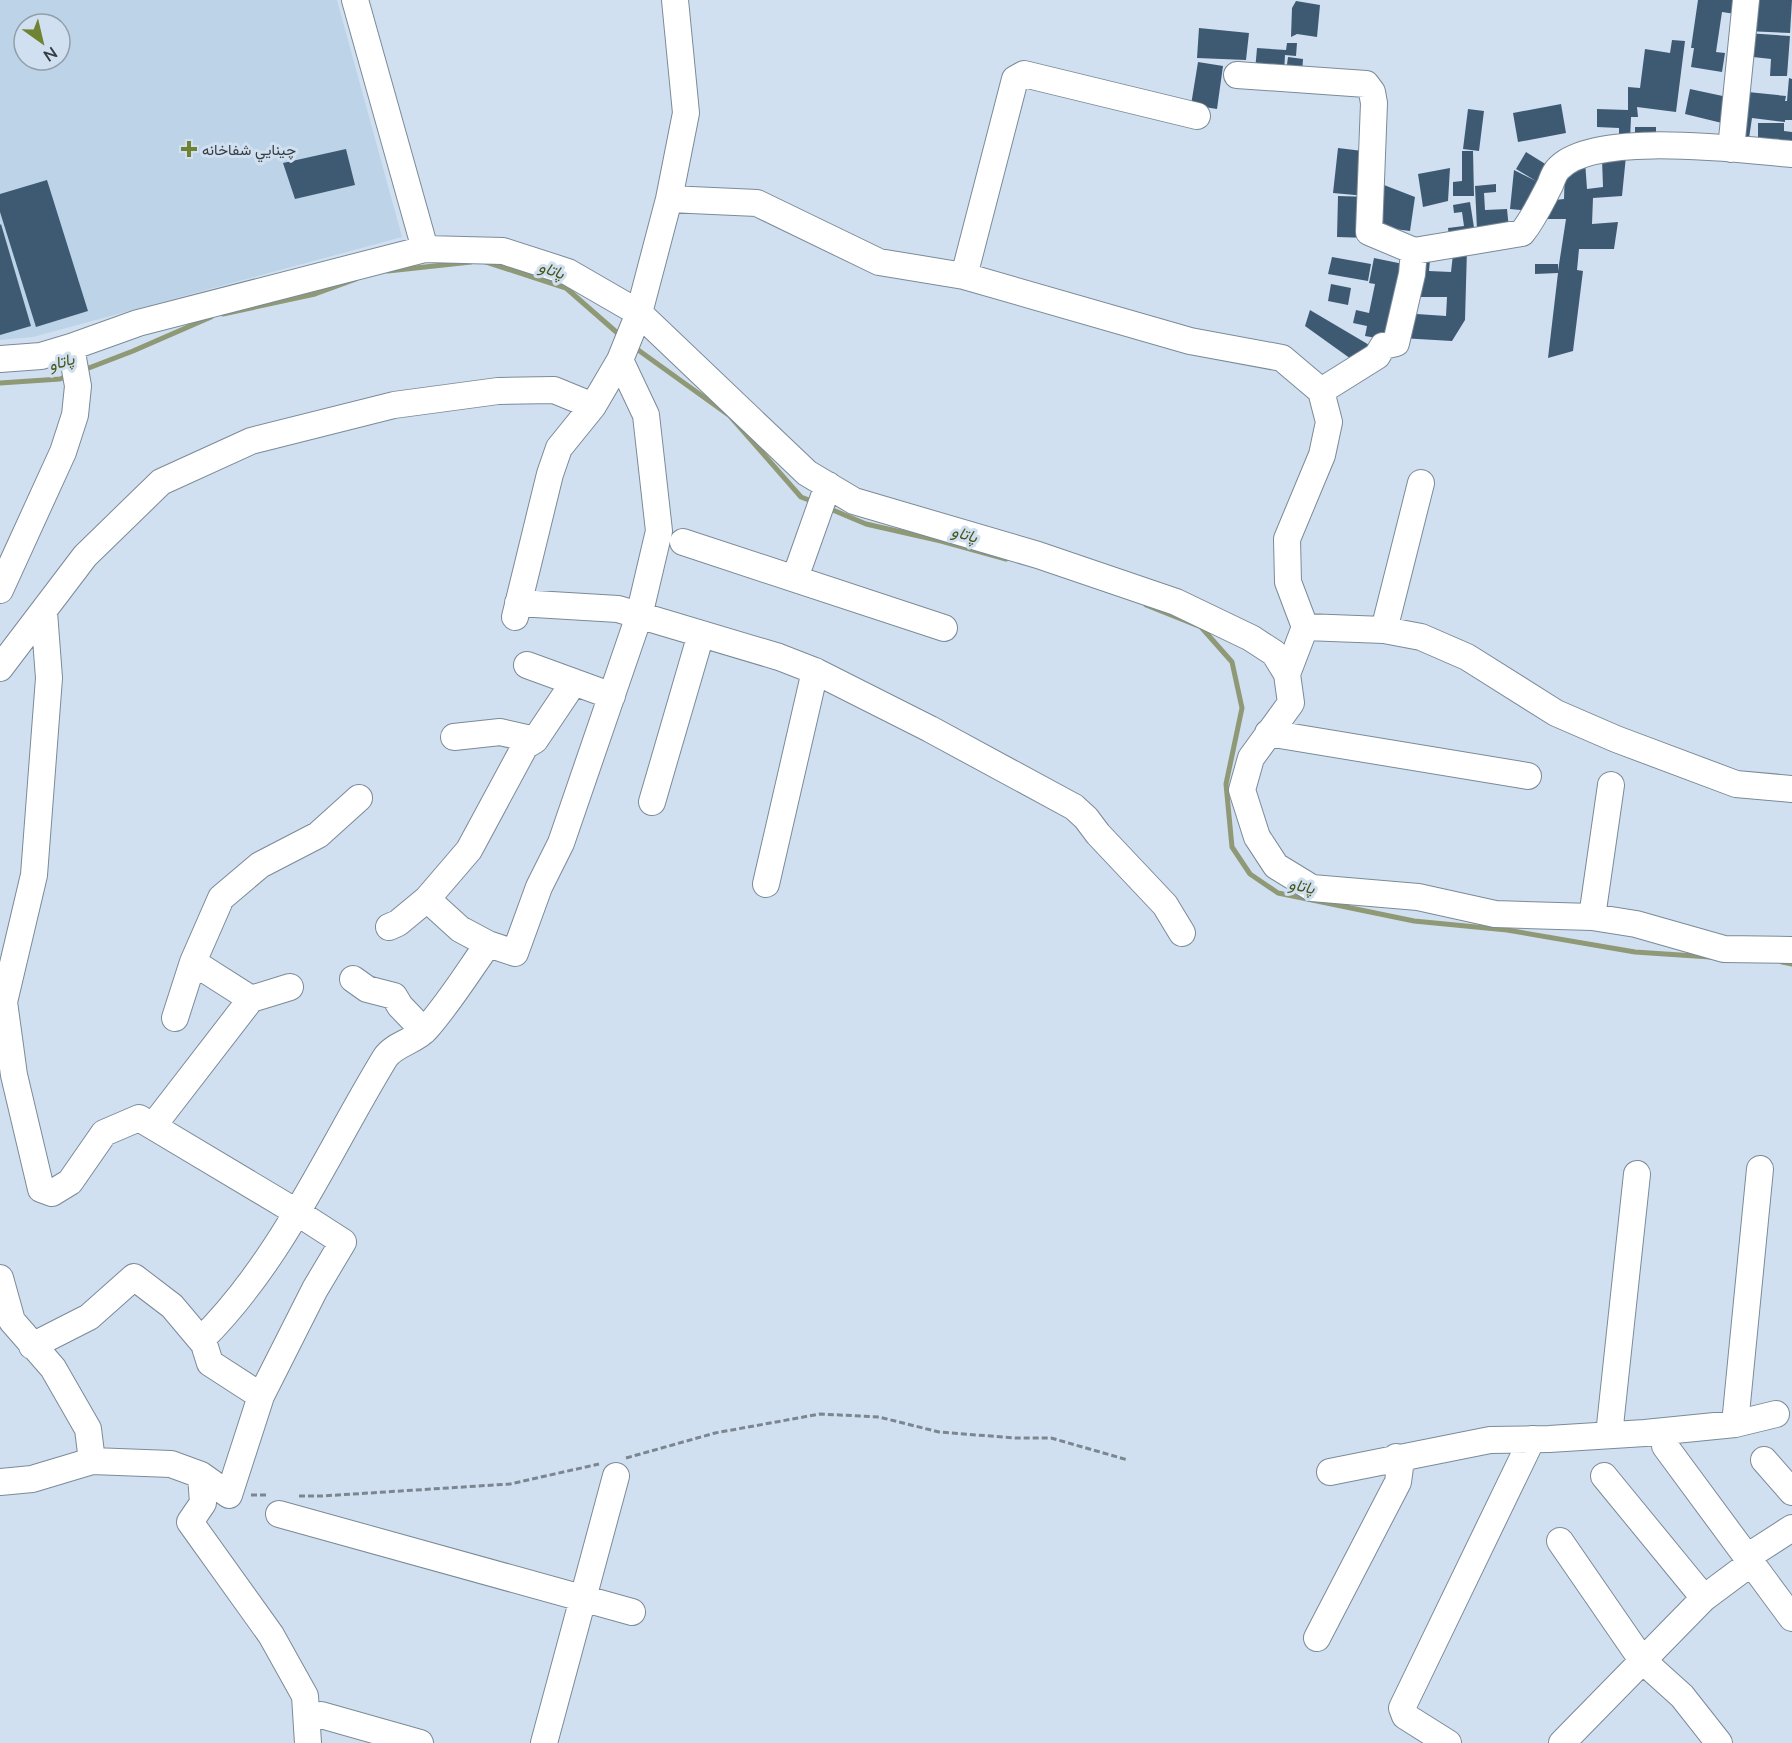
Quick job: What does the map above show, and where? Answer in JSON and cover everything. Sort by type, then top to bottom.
[{"type":"street","points":[[355,0],[425,249]]},
{"type":"street","points":[[675,0],[686,113],[669,199],[639,313],[620,360],[593,406],[559,448],[550,474],[516,610],[618,609],[779,657],[815,671],[930,729],[1074,807],[1165,905],[1182,933]]},
{"type":"street","points":[[1731,149],[1746,0]]},
{"type":"street","points":[[964,276],[1015,79],[1024,74],[1197,116]]},
{"type":"street","points":[[1237,75],[1366,84],[1372,92],[1374,103],[1369,232],[1414,251],[1522,233],[1532,221],[1558,169],[1572,159],[1602,150],[1674,145],[1792,154]]},
{"type":"street","points":[[669,199],[757,203],[879,262],[964,276],[1190,341],[1282,358],[1321,392],[1329,422],[1322,455],[1287,539],[1288,582],[1305,627],[1287,674]]},
{"type":"street","points":[[75,367],[138,323],[425,249],[503,251],[568,272],[639,313],[807,473],[854,501],[1038,555],[1176,602],[1251,638],[1274,653],[1287,674],[1291,703],[1251,758],[1242,790],[1257,837],[1276,866],[1312,888],[1418,897],[1495,914],[1592,917],[1636,924],[1724,949],[1792,950]]},
{"type":"street","points":[[1321,392],[1377,356],[1383,346],[1396,343],[1412,274],[1414,251]]},
{"type":"street","points":[[0,359],[41,356],[75,367]]},
{"type":"street","points":[[427,899],[460,929],[488,944],[515,953],[539,887],[561,843],[639,616],[659,531],[646,415],[620,360]]},
{"type":"street","points":[[0,590],[63,452],[75,415],[75,367]]},
{"type":"street","points":[[0,668],[86,556],[161,482],[251,441],[394,405],[498,391],[554,390],[593,406]]},
{"type":"street","points":[[1384,630],[1421,483]]},
{"type":"street","points":[[795,578],[828,485]]},
{"type":"street","points":[[683,542],[944,628]]},
{"type":"street","points":[[0,1482],[32,1479],[92,1461],[171,1464],[201,1476],[229,1495],[261,1396],[315,1289],[343,1242],[298,1212],[139,1118],[104,1133],[70,1182],[52,1193],[42,1189],[14,1076],[4,1002],[34,875],[49,678],[44,612]]},
{"type":"street","points":[[1305,627],[1384,630],[1421,637],[1467,657],[1556,713],[1616,739],[1736,784],[1792,789]]},
{"type":"street","points":[[652,802],[701,634]]},
{"type":"street","points":[[527,666],[612,696]]},
{"type":"street","points":[[766,884],[815,671]]},
{"type":"street","points":[[389,927],[398,923],[427,899],[469,850],[525,746],[535,740],[574,682]]},
{"type":"street","points":[[454,737],[500,732],[535,740]]},
{"type":"street","points":[[1268,733],[1528,776]]},
{"type":"street","points":[[1592,917],[1611,785]]},
{"type":"street","points":[[175,1018],[193,962],[221,898],[260,865],[318,835],[359,798]]},
{"type":"street","points":[[201,1340],[218,1323],[255,1276],[298,1212],[387,1054],[424,1031],[488,944]]},
{"type":"street","points":[[193,962],[251,999]]},
{"type":"street","points":[[354,979],[367,989],[394,996],[400,1006],[424,1031]]},
{"type":"street","points":[[153,1126],[251,999],[290,987]]},
{"type":"street","points":[[1735,1424],[1760,1169]]},
{"type":"street","points":[[1609,1435],[1637,1174]]},
{"type":"street","points":[[32,1346],[89,1317],[134,1277],[172,1306],[204,1344],[210,1363],[261,1396]]},
{"type":"street","points":[[0,1278],[12,1321],[53,1368],[88,1429],[92,1461]]},
{"type":"street","points":[[1330,1472],[1490,1440],[1609,1435],[1735,1424],[1776,1414]]},
{"type":"street","points":[[1448,1743],[1405,1716],[1402,1708],[1532,1439]]},
{"type":"street","points":[[1665,1446],[1792,1618]]},
{"type":"street","points":[[1317,1638],[1398,1482],[1400,1467],[1396,1457]]},
{"type":"street","points":[[1764,1460],[1792,1492]]},
{"type":"street","points":[[544,1743],[583,1599],[615,1466]]},
{"type":"street","points":[[201,1476],[203,1503],[190,1522],[271,1635],[305,1696],[308,1743]]},
{"type":"street","points":[[1604,1476],[1704,1598]]},
{"type":"street","points":[[277,1505],[632,1612]]},
{"type":"street","points":[[1562,1743],[1704,1598],[1792,1528]]},
{"type":"street","points":[[1560,1541],[1642,1660],[1682,1696],[1719,1743]]},
{"type":"street","points":[[321,1715],[420,1743]]},
{"type":"path","points":[[298,1496],[510,1484],[615,1466],[715,1433],[820,1414],[879,1417],[939,1432],[1015,1438],[1051,1437],[1128,1460]]},
{"type":"path","points":[[229,1495],[277,1505]]},
{"type":"shaded area","name":"چينايي شفاخانه","points":[[0,0],[337,0],[402,237],[33,337],[0,340]]},
{"type":"building","points":[[1698,0],[1744,0],[1742,15],[1722,12],[1716,52],[1725,53],[1722,72],[1691,67],[1694,48],[1691,48]]},
{"type":"building","points":[[1748,0],[1792,0],[1790,33],[1746,31]]},
{"type":"building","points":[[1296,1],[1320,5],[1317,37],[1297,34],[1291,37],[1292,8]]},
{"type":"building","points":[[1199,28],[1249,33],[1246,60],[1197,58]]},
{"type":"building","points":[[1746,33],[1790,36],[1787,76],[1770,76],[1771,59],[1744,56]]},
{"type":"building","points":[[1672,40],[1685,41],[1676,112],[1637,107],[1638,117],[1631,117],[1630,140],[1619,140],[1619,128],[1597,127],[1597,109],[1628,110],[1628,87],[1640,88],[1645,49],[1670,53]]},
{"type":"building","points":[[1287,43],[1297,43],[1296,56],[1285,55],[1284,73],[1255,71],[1257,48],[1286,50]]},
{"type":"building","points":[[1288,57],[1303,59],[1302,74],[1286,72]]},
{"type":"building","points":[[1198,62],[1223,66],[1217,109],[1191,105]]},
{"type":"building","points":[[1789,78],[1792,79],[1792,120],[1785,120],[1785,122],[1752,118],[1748,145],[1735,142],[1748,92],[1786,96],[1785,101],[1787,101]]},
{"type":"building","points":[[1690,89],[1732,98],[1726,124],[1685,114]]},
{"type":"building","points":[[1561,104],[1566,133],[1518,142],[1513,113]]},
{"type":"building","points":[[1468,109],[1484,111],[1479,151],[1463,149]]},
{"type":"building","points":[[1758,123],[1784,123],[1784,131],[1792,132],[1792,148],[1758,148]]},
{"type":"building","points":[[1635,127],[1656,127],[1656,138],[1635,137]]},
{"type":"building","points":[[1338,148],[1371,152],[1366,196],[1333,193]]},
{"type":"building","points":[[346,149],[355,185],[295,199],[283,163]]},
{"type":"building","points":[[1462,151],[1473,151],[1474,196],[1453,196],[1453,182],[1462,181]]},
{"type":"building","points":[[1526,152],[1555,170],[1532,211],[1510,209],[1514,170],[1536,181],[1516,169]]},
{"type":"building","points":[[1626,156],[1622,196],[1593,198],[1592,224],[1618,222],[1614,249],[1579,249],[1577,270],[1583,271],[1573,351],[1548,358],[1558,273],[1535,274],[1535,264],[1558,264],[1558,271],[1566,219],[1545,219],[1546,201],[1564,199],[1565,167],[1585,161],[1587,189],[1603,187],[1602,159]]},
{"type":"building","points":[[1450,168],[1448,201],[1423,207],[1418,174]]},
{"type":"building","points":[[47,180],[88,311],[36,327],[0,212],[0,194]]},
{"type":"building","points":[[1496,184],[1496,192],[1484,193],[1485,210],[1507,209],[1509,229],[1477,230],[1475,186]]},
{"type":"building","points":[[1384,185],[1415,197],[1410,231],[1379,227]]},
{"type":"building","points":[[1338,196],[1370,197],[1369,238],[1337,237]]},
{"type":"building","points":[[1470,202],[1475,234],[1449,238],[1448,228],[1464,226],[1462,212],[1454,213],[1453,205]]},
{"type":"building","points":[[0,225],[31,326],[0,335]]},
{"type":"building","points":[[1467,249],[1465,320],[1452,341],[1401,338],[1402,313],[1446,316],[1447,297],[1413,297],[1415,260],[1430,260],[1429,271],[1451,272],[1453,254]]},
{"type":"building","points":[[1332,257],[1371,264],[1368,281],[1328,274]]},
{"type":"building","points":[[1374,258],[1408,265],[1388,340],[1365,336],[1367,326],[1353,323],[1356,310],[1369,313],[1375,284],[1369,283]]},
{"type":"building","points":[[1331,284],[1351,288],[1348,305],[1328,301]]},
{"type":"building","points":[[1310,310],[1376,349],[1358,364],[1305,326]]},
{"type":"waterway","name":"پاتاو","points":[[483,261],[566,288],[622,337]]},
{"type":"waterway","name":"پاتاو","points":[[388,271],[471,262]]},
{"type":"waterway","name":"پاتاو","points":[[223,314],[315,294],[356,279]]},
{"type":"waterway","name":"پاتاو","points":[[81,371],[211,317]]},
{"type":"waterway","name":"پاتاو","points":[[634,347],[730,416],[801,497],[814,502]]},
{"type":"waterway","name":"پاتاو","points":[[0,383],[60,379],[70,375]]},
{"type":"waterway","name":"پاتاو","points":[[828,508],[866,524],[1006,559]]},
{"type":"waterway","name":"پاتاو","points":[[1146,605],[1201,627],[1232,662],[1242,708],[1226,784],[1232,847],[1250,874],[1278,893],[1414,921],[1507,930],[1635,952],[1710,957]]},
{"type":"waterway","name":"پاتاو","points":[[1782,962],[1792,964]]},
{"type":"place","name":"چينايي شفاخانه","points":[[189,149]]}]
